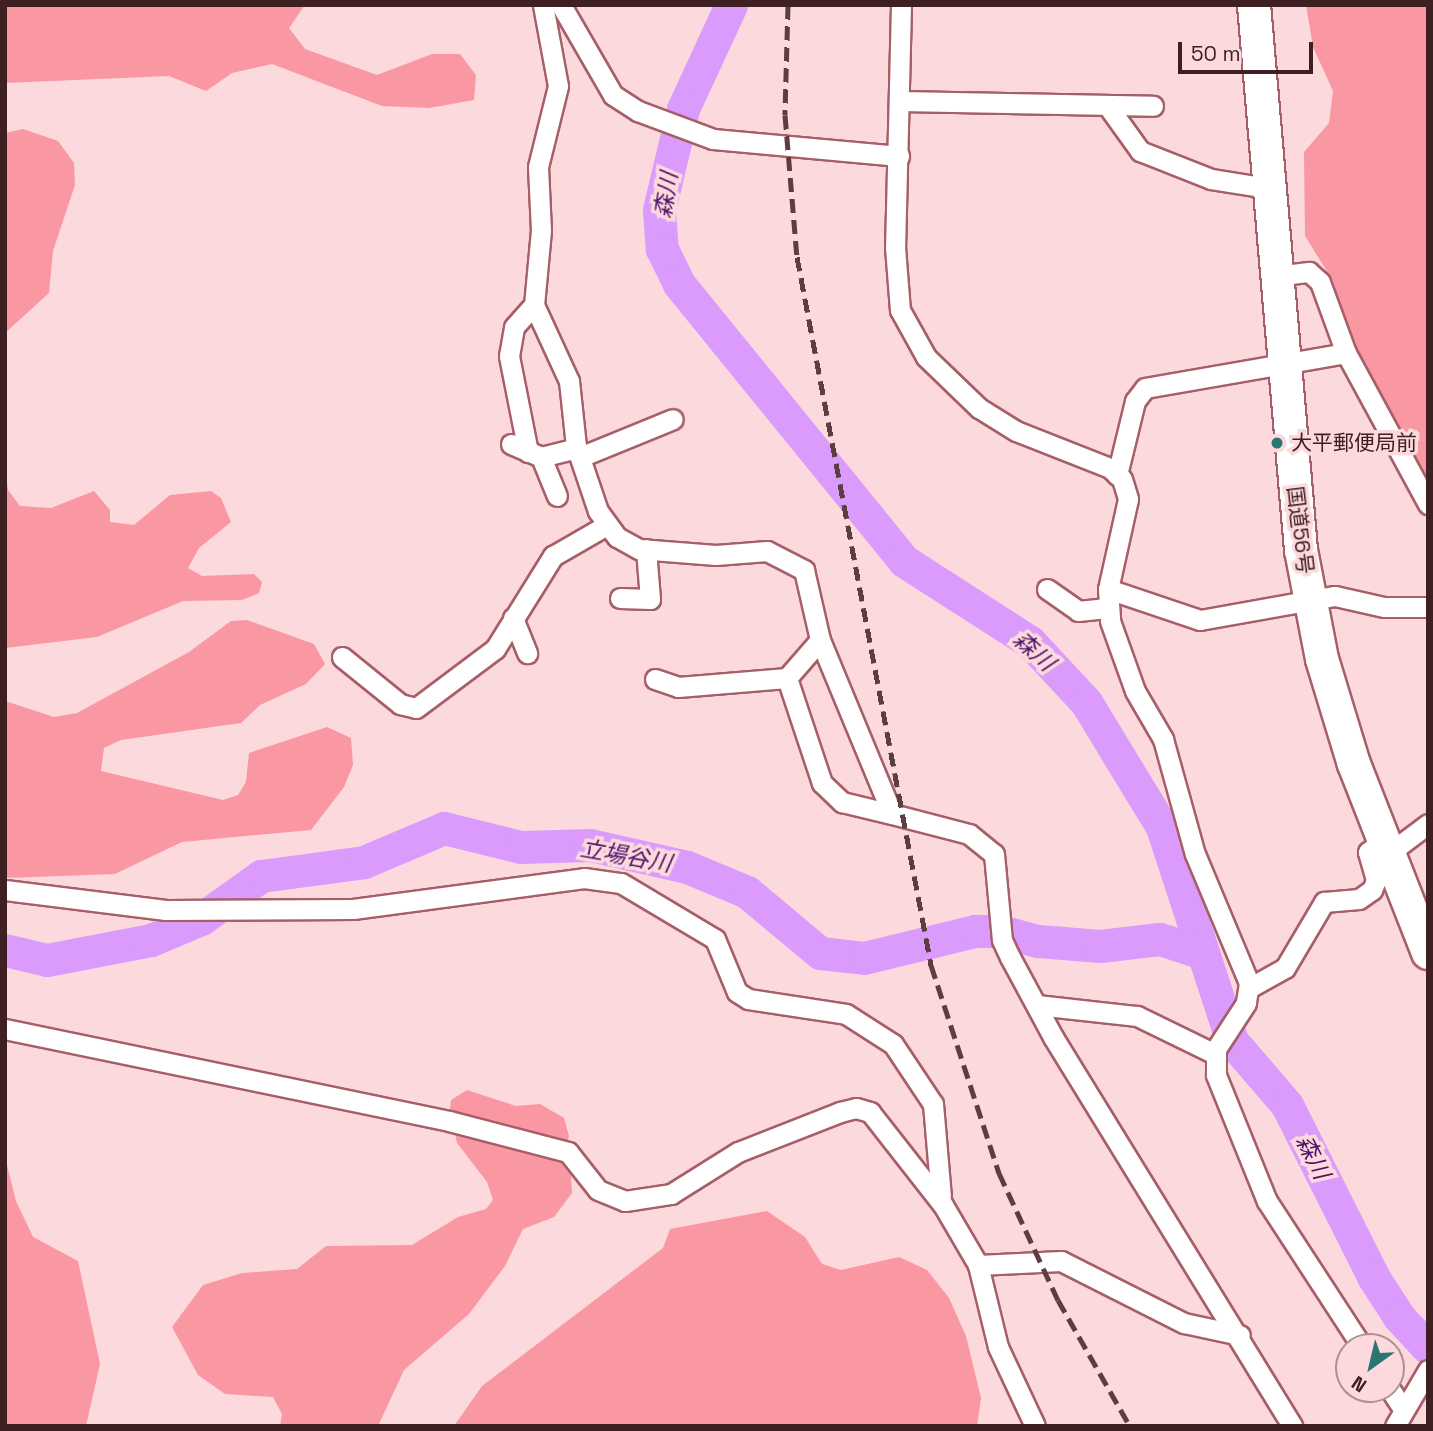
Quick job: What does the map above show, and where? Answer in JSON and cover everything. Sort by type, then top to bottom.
[{"type":"highway","name":"国道56号","points":[[1254,5],[1282,365],[1310,600],[1333,698],[1386,848],[1421,918],[1428,953]]},
{"type":"street","points":[[544,5],[558,86],[538,167],[541,230],[534,305],[569,381],[578,452],[607,525],[629,545],[646,549],[716,555],[767,551],[790,558],[804,570],[820,640],[892,814]]},
{"type":"street","points":[[561,5],[613,95],[651,115],[730,142],[899,156]]},
{"type":"street","points":[[901,5],[895,247],[900,310],[926,357],[998,421],[1117,475]]},
{"type":"street","points":[[900,101],[1153,106]]},
{"type":"street","points":[[1107,105],[1139,151],[1211,179],[1268,188]]},
{"type":"street","points":[[1275,276],[1309,272],[1320,282],[1346,353],[1428,504]]},
{"type":"street","points":[[534,305],[514,327],[509,356],[527,451],[557,496]]},
{"type":"street","points":[[1249,988],[1195,854],[1163,739],[1115,641],[1109,599],[1128,499],[1117,475],[1135,401],[1145,388],[1346,353]]},
{"type":"street","points":[[527,451],[578,452],[673,419]]},
{"type":"street","points":[[342,657],[400,704],[416,708],[483,662],[552,556],[607,525]]},
{"type":"street","points":[[620,598],[650,599],[646,549]]},
{"type":"street","points":[[1047,589],[1078,611],[1109,599],[1200,620],[1335,596],[1384,607],[1428,607]]},
{"type":"street","points":[[513,618],[527,653]]},
{"type":"street","points":[[655,679],[678,687],[787,678],[820,640]]},
{"type":"street","points":[[787,678],[831,795],[970,834],[994,854],[1002,940],[1037,1005],[1240,1335],[1292,1426]]},
{"type":"street","points":[[1353,1333],[1267,1201],[1216,1075],[1214,1054],[1249,988],[1285,968],[1324,902],[1359,898],[1372,890],[1376,880],[1368,852],[1386,848],[1428,824]]},
{"type":"street","points":[[5,890],[166,910],[353,909],[584,878],[621,883],[715,939],[737,992],[748,999],[846,1014],[893,1045],[933,1104],[936,1176],[943,1205]]},
{"type":"street","points":[[1037,1005],[1146,1019],[1214,1054]]},
{"type":"street","points":[[5,1029],[449,1121],[568,1152],[598,1190],[625,1202],[671,1194],[748,1148],[856,1108],[883,1122],[943,1205],[978,1265],[998,1347],[1035,1426]]},
{"type":"street","points":[[978,1265],[1061,1261],[1184,1323],[1240,1335]]},
{"type":"street","points":[[1400,1419],[1428,1370]]},
{"type":"shaded area","points":[[5,5],[305,5],[289,28],[305,49],[377,75],[432,54],[460,54],[476,75],[474,100],[429,108],[382,106],[272,64],[232,73],[206,91],[169,76],[5,83]]},
{"type":"shaded area","points":[[1306,5],[1428,5],[1428,521],[1416,470],[1351,340],[1333,281],[1305,236],[1304,152],[1329,123],[1333,91],[1313,47]]},
{"type":"shaded area","points":[[23,129],[58,141],[74,163],[75,185],[53,251],[49,293],[5,333],[5,133]]},
{"type":"shaded area","points":[[5,469],[8,490],[20,506],[51,508],[94,491],[110,510],[110,522],[134,525],[170,495],[211,491],[221,498],[231,522],[199,548],[188,568],[202,576],[254,574],[262,582],[259,593],[242,600],[183,601],[97,637],[5,648]]},
{"type":"shaded area","points":[[247,620],[314,644],[325,664],[306,684],[260,705],[241,723],[121,740],[104,748],[101,771],[223,800],[238,795],[246,782],[249,753],[327,727],[351,738],[353,765],[344,787],[311,830],[182,842],[115,874],[5,878],[5,701],[54,717],[77,713],[189,652],[231,621]]},
{"type":"shaded area","points":[[467,1090],[516,1106],[540,1104],[564,1118],[569,1136],[561,1163],[571,1176],[572,1193],[554,1217],[523,1229],[505,1266],[469,1314],[404,1370],[378,1426],[280,1426],[282,1414],[273,1397],[225,1394],[198,1375],[172,1327],[203,1285],[242,1273],[297,1269],[326,1246],[412,1245],[458,1217],[486,1209],[493,1200],[487,1182],[457,1143],[450,1109],[451,1100]]},
{"type":"shaded area","points":[[5,1157],[16,1201],[33,1237],[78,1261],[100,1364],[86,1426],[5,1426]]},
{"type":"shaded area","points":[[767,1211],[805,1237],[822,1264],[841,1270],[899,1257],[927,1270],[949,1298],[966,1336],[981,1398],[977,1426],[454,1426],[482,1386],[663,1248],[670,1229]]},
{"type":"waterway","name":"森川","points":[[731,5],[683,109],[659,210],[662,249],[679,284],[904,561],[1030,642],[1086,702],[1162,827],[1232,1041],[1287,1105],[1374,1278],[1399,1317],[1428,1348]]},
{"type":"waterway","name":"立場谷川","points":[[5,950],[47,960],[151,940],[201,919],[261,876],[364,862],[444,828],[521,847],[590,845],[687,867],[747,892],[820,953],[864,958],[975,931],[1000,931],[1038,941],[1100,946],[1160,939],[1200,952]]},
{"type":"railway","points":[[788,5],[785,115],[797,257],[931,965],[999,1173],[1058,1300],[1130,1426]]},
{"type":"place","name":"大平郵便局前","points":[[1277,443]]}]
